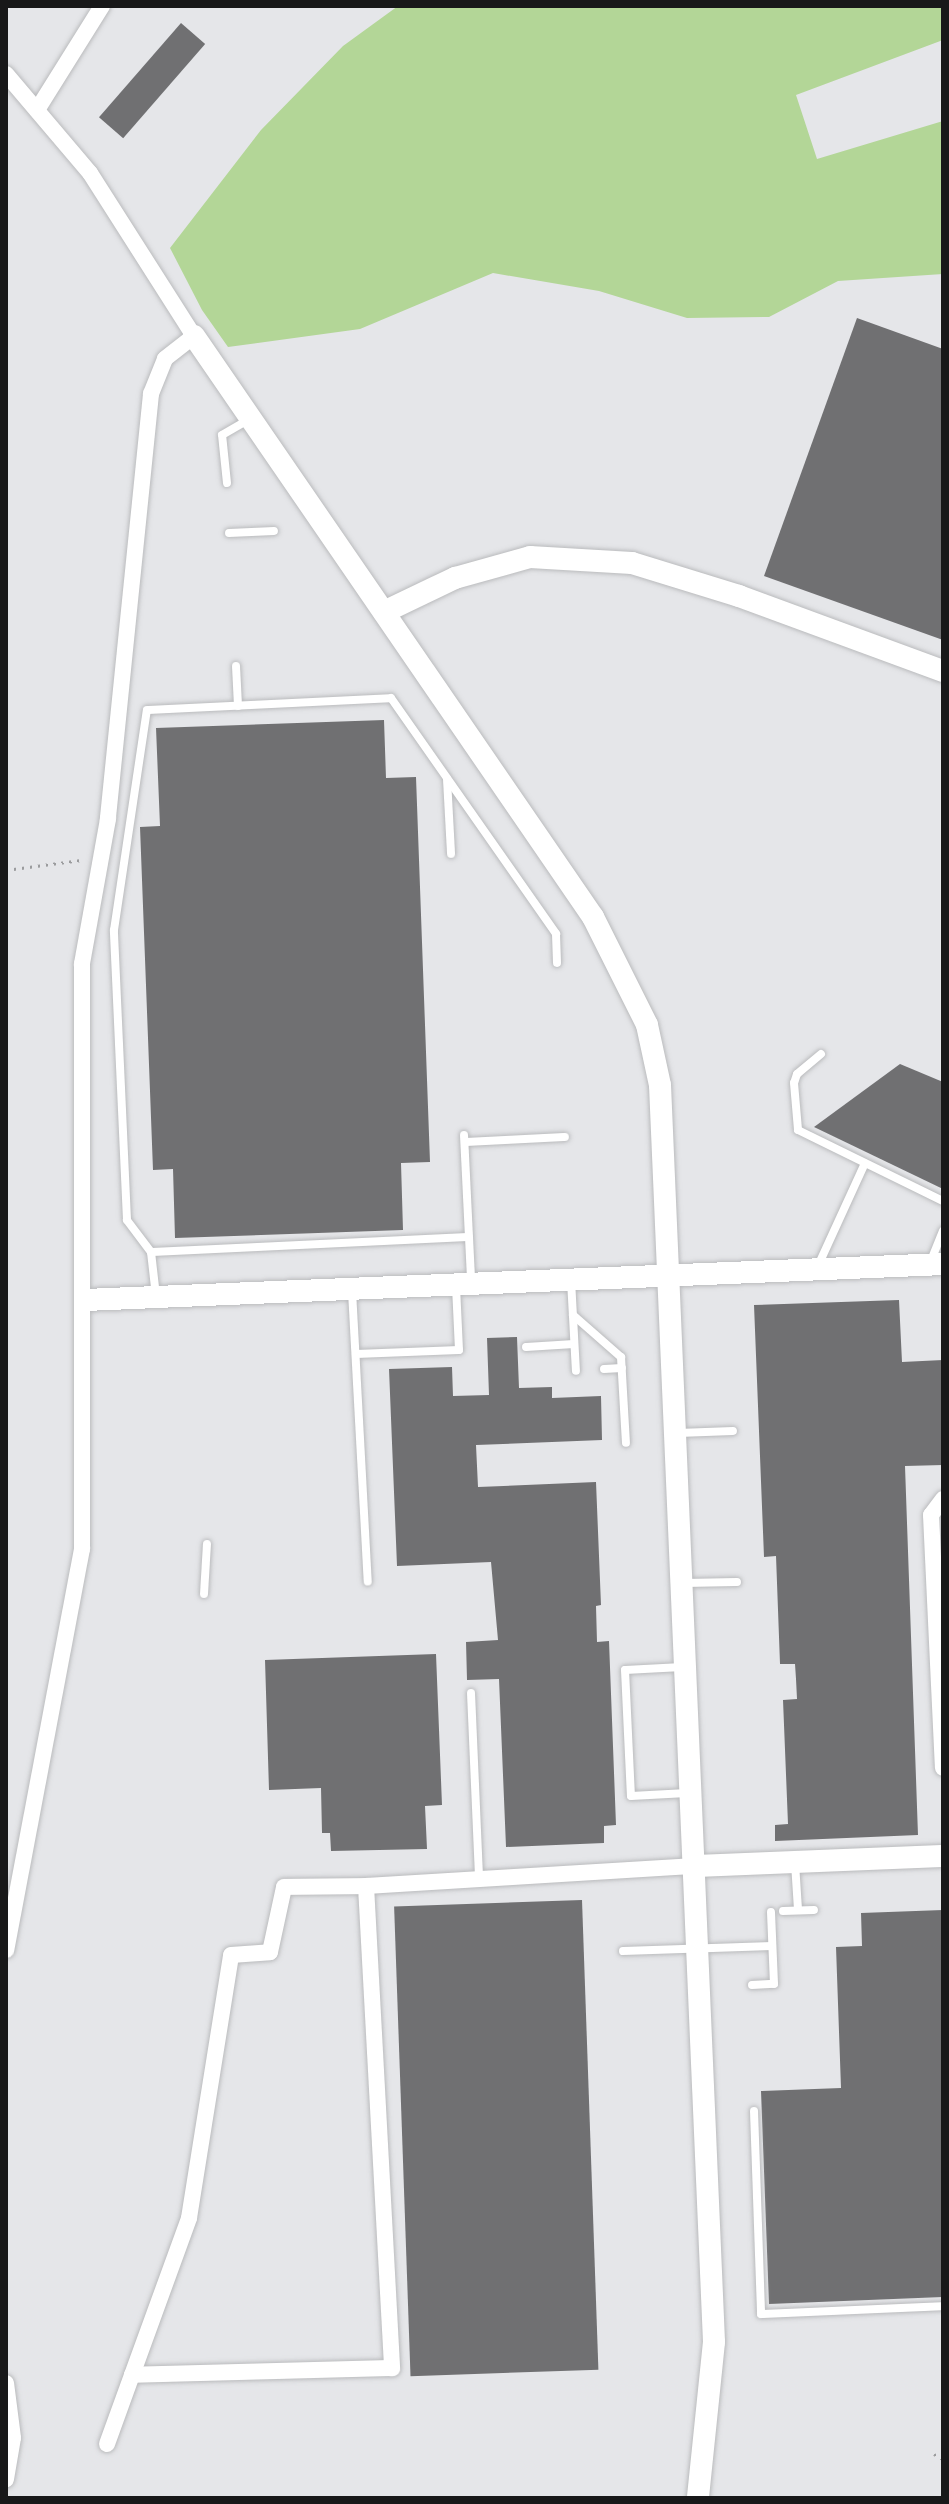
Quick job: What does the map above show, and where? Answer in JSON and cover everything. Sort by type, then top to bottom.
[{"type":"street","points":[[37,110],[102,6]]},
{"type":"street","points":[[6,74],[90,173],[194,336],[593,917],[647,1025],[660,1085],[684,1583],[714,2342],[698,2498]]},
{"type":"street","points":[[6,1950],[82,1549],[85,1300],[78,1102],[82,964],[101,858],[151,394],[165,359],[194,336]]},
{"type":"street","points":[[384,612],[455,578],[530,557],[632,563],[739,596],[943,671]]},
{"type":"street","points":[[85,1300],[571,1277],[669,1276],[936,1264]]},
{"type":"street","points":[[943,1499],[931,1515],[943,1768]]},
{"type":"street","points":[[107,2444],[189,2218],[231,1955],[270,1952],[284,1887],[366,1886],[695,1866],[943,1856]]},
{"type":"street","points":[[132,2375],[392,2368],[366,1886]]},
{"type":"street","points":[[6,2383],[13,2438],[6,2479]]},
{"type":"lane","points":[[227,483],[222,435],[251,418]]},
{"type":"lane","points":[[229,533],[274,531]]},
{"type":"lane","points":[[236,666],[238,706]]},
{"type":"lane","points":[[156,1297],[151,1252],[127,1220],[114,930],[147,710],[391,698],[556,934],[557,963]]},
{"type":"lane","points":[[447,779],[451,854]]},
{"type":"lane","points":[[821,1054],[797,1074],[794,1083],[798,1130],[943,1201]]},
{"type":"lane","points":[[356,1354],[459,1350],[469,1237],[465,1138],[565,1137]]},
{"type":"lane","points":[[816,1270],[865,1163]]},
{"type":"lane","points":[[936,1264],[943,1231]]},
{"type":"lane","points":[[151,1252],[469,1237]]},
{"type":"lane","points":[[571,1277],[576,1371]]},
{"type":"lane","points":[[352,1287],[368,1582]]},
{"type":"lane","points":[[573,1315],[621,1357],[626,1443]]},
{"type":"lane","points":[[526,1347],[574,1344]]},
{"type":"lane","points":[[604,1369],[622,1368]]},
{"type":"lane","points":[[676,1434],[733,1431]]},
{"type":"lane","points":[[204,1594],[207,1544]]},
{"type":"lane","points":[[684,1583],[737,1582]]},
{"type":"lane","points":[[687,1667],[625,1670],[631,1796],[692,1793]]},
{"type":"lane","points":[[471,1693],[479,1879]]},
{"type":"lane","points":[[795,1862],[798,1910]]},
{"type":"lane","points":[[783,1911],[814,1910]]},
{"type":"lane","points":[[752,1985],[774,1984],[771,1912]]},
{"type":"lane","points":[[623,1951],[772,1946]]},
{"type":"lane","points":[[754,2111],[761,2314],[943,2306]]},
{"type":"path","points":[[6,870],[101,858]]},
{"type":"path","points":[[934,2454],[943,2459]]},
{"type":"green space","points":[[398,6],[943,6],[943,40],[796,95],[817,159],[943,121],[943,274],[838,281],[769,317],[687,318],[599,291],[493,273],[360,329],[228,347],[202,310],[170,248],[261,130],[343,46]]},
{"type":"building","points":[[181,23],[205,44],[123,138],[99,117]]},
{"type":"building","points":[[857,318],[943,349],[943,640],[764,576]]},
{"type":"building","points":[[384,720],[386,778],[416,777],[430,1162],[401,1163],[403,1230],[175,1238],[173,1169],[153,1170],[140,827],[160,826],[156,728]]},
{"type":"building","points":[[900,1064],[943,1082],[943,1189],[814,1127]]},
{"type":"building","points":[[899,1300],[902,1362],[943,1360],[943,1465],[905,1466],[918,1835],[775,1841],[775,1825],[788,1824],[783,1700],[797,1699],[795,1664],[780,1664],[776,1556],[764,1557],[754,1305]]},
{"type":"building","points":[[517,1337],[519,1388],[552,1387],[552,1398],[601,1396],[602,1440],[476,1445],[478,1487],[596,1482],[601,1605],[596,1606],[597,1642],[609,1641],[616,1825],[604,1826],[604,1843],[506,1847],[499,1679],[467,1680],[466,1642],[498,1640],[491,1562],[397,1566],[389,1369],[452,1367],[453,1396],[489,1395],[487,1338]]},
{"type":"building","points":[[436,1654],[442,1805],[425,1806],[427,1849],[331,1851],[330,1833],[322,1833],[321,1788],[269,1790],[265,1660]]},
{"type":"building","points":[[582,1900],[598,2370],[411,2376],[394,1907]]},
{"type":"building","points":[[943,1910],[943,2297],[769,2304],[761,2091],[841,2088],[836,1947],[862,1946],[861,1913]]}]
